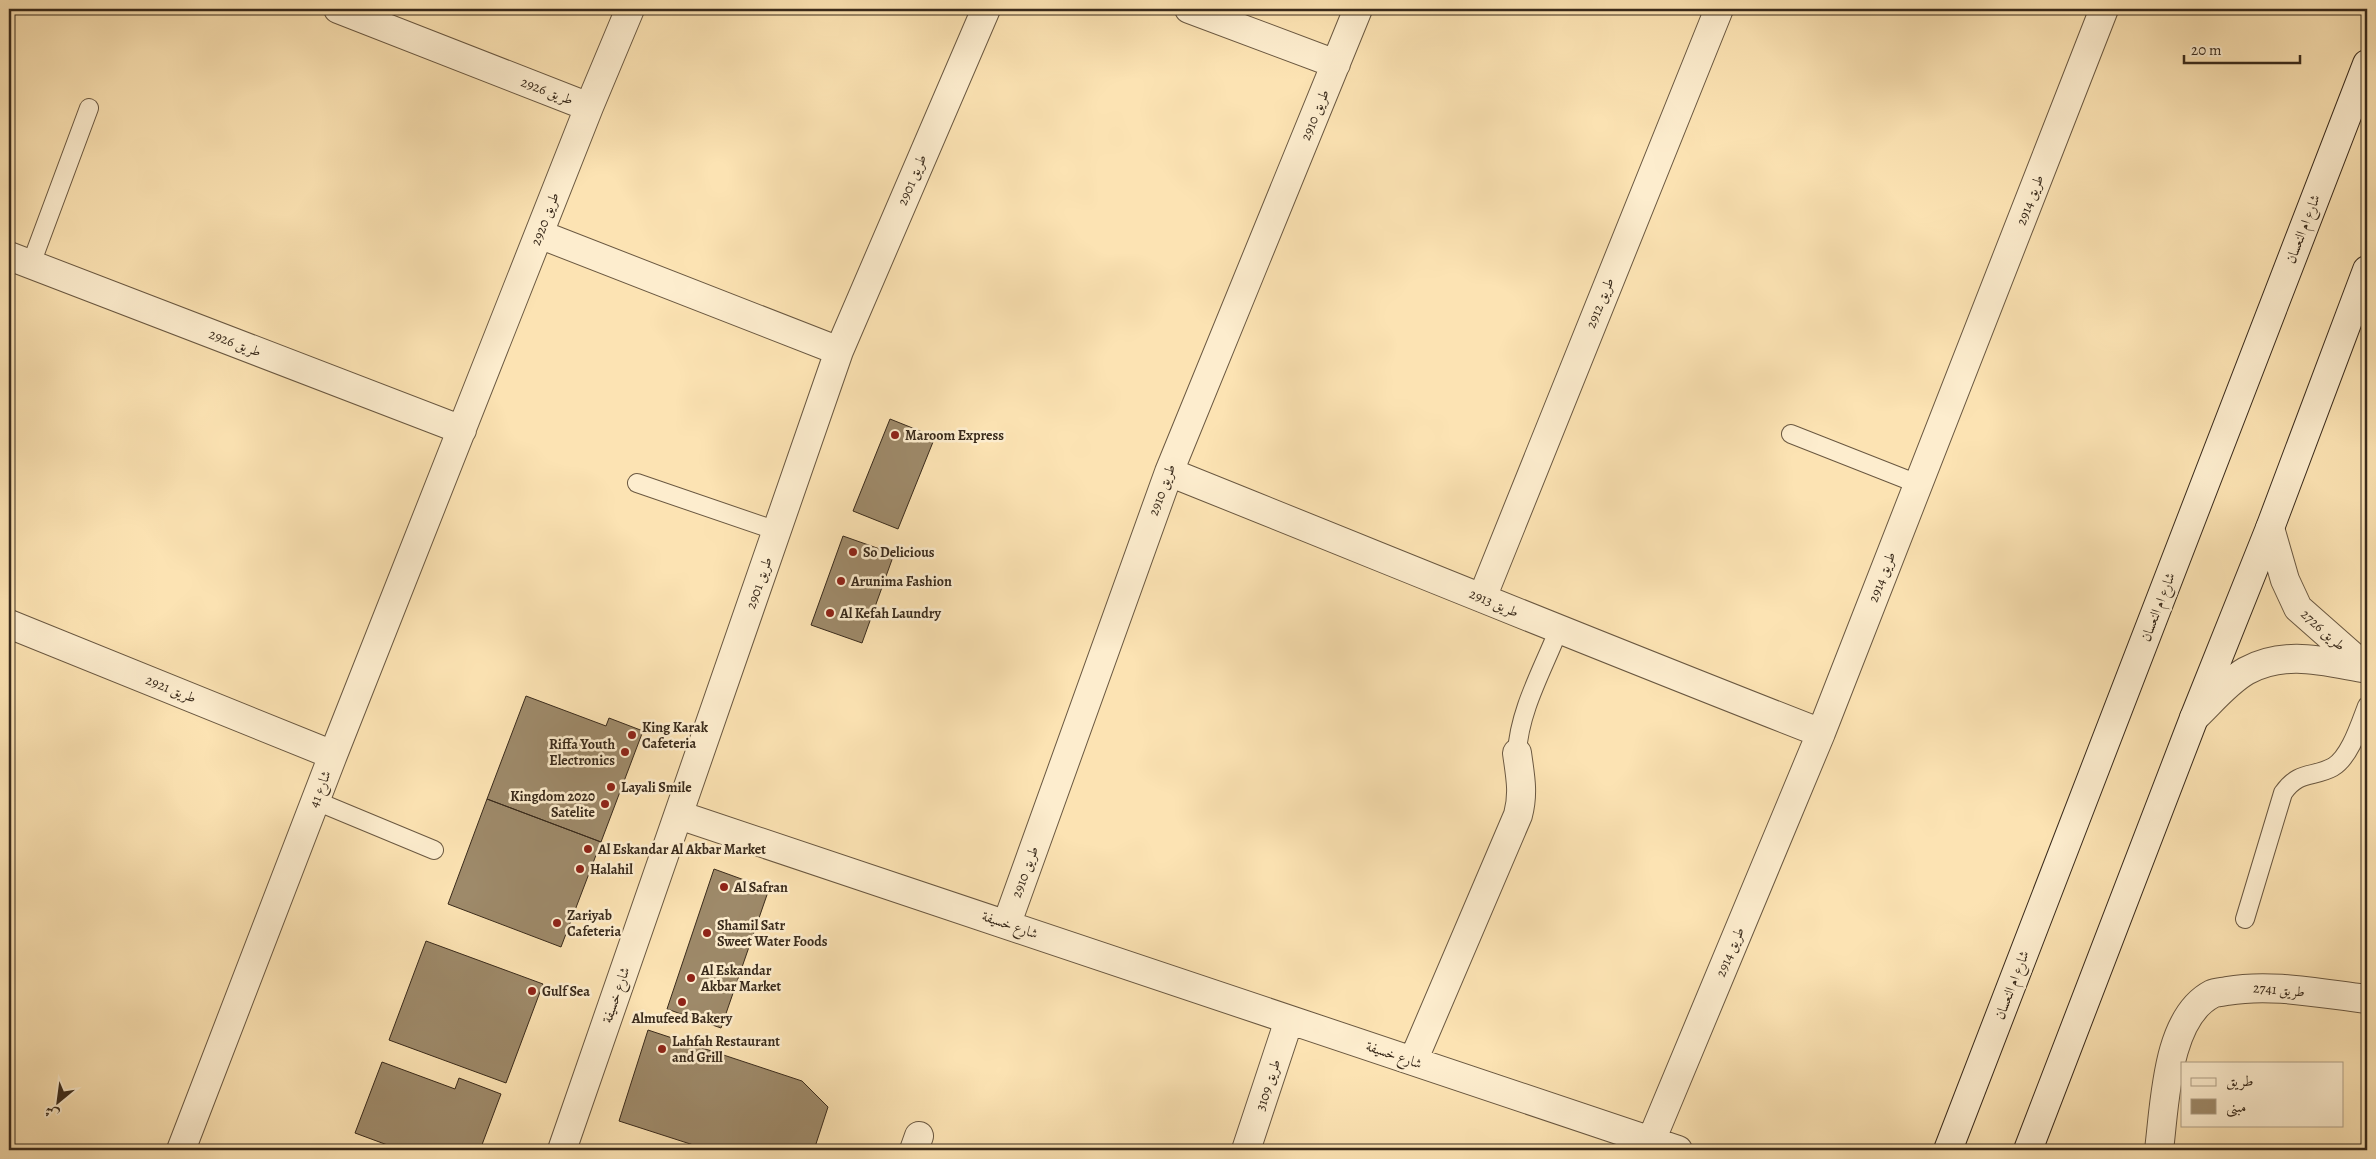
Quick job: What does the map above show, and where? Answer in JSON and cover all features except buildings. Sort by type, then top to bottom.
[{"type":"street","name":"طريق 2926","points":[[338,9],[588,107]]},
{"type":"street","name":"طريق 2920","points":[[462,430],[588,107],[630,9]]},
{"type":"street","name":"طريق 2901","points":[[679,815],[839,351],[986,9]]},
{"type":"street","points":[[1189,9],[1336,64]]},
{"type":"street","name":"طريق 2910","points":[[1007,924],[1168,472],[1358,9]]},
{"type":"street","name":"طريق 2912","points":[[1482,598],[1719,9]]},
{"type":"street","name":"طريق 2914","points":[[1651,1141],[1821,733],[2104,9]]},
{"type":"street","name":"شارع ام النعسان","points":[[1947,1145],[2367,64]]},
{"type":"street","points":[[539,234],[839,351]]},
{"type":"street","name":"طريق 2926","points":[[20,260],[462,430]]},
{"type":"street","points":[[2028,1150],[2194,718],[2270,528],[2367,270]]},
{"type":"street","name":"شارع 41","points":[[181,1150],[333,755],[462,430]]},
{"type":"street","name":"طريق 2913","points":[[1168,472],[1558,630],[1821,733]]},
{"type":"street","name":"طريق 2726","points":[[2270,528],[2285,580],[2298,608],[2367,669]]},
{"type":"street","name":"طريق 2921","points":[[10,628],[333,755]]},
{"type":"street","points":[[2194,718],[2245,672],[2271,660],[2316,659],[2367,669]]},
{"type":"street","points":[[1413,1061],[1518,815],[1523,785],[1517,753]]},
{"type":"street","name":"شارع خسيفة","points":[[562,1150],[679,815],[1678,1150]]},
{"type":"street","name":"طريق 2741","points":[[2159,1150],[2168,1080],[2176,1044],[2188,1015],[2213,993],[2252,986],[2367,999]]},
{"type":"street","name":"طريق 3109","points":[[1246,1150],[1290,1020]]},
{"type":"lane","points":[[20,260],[89,108]]},
{"type":"lane","points":[[1791,434],[1918,484]]},
{"type":"lane","points":[[636,483],[777,531]]},
{"type":"lane","points":[[1517,753],[1522,719],[1558,630]]},
{"type":"lane","points":[[2245,919],[2283,793],[2291,781],[2334,766],[2349,750],[2367,706]]},
{"type":"lane","points":[[316,801],[434,850]]},
{"type":"place","name":"Maroom Express","points":[[895,435]]},
{"type":"place","name":"So Delicious","points":[[853,552]]},
{"type":"place","name":"Arunima Fashion","points":[[841,581]]},
{"type":"place","name":"Al Kefah Laundry","points":[[830,613]]},
{"type":"place","name":"King Karak Cafeteria","points":[[632,735]]},
{"type":"place","name":"Riffa Youth Electronics","points":[[625,752]]},
{"type":"place","name":"Layali Smile","points":[[611,787]]},
{"type":"place","name":"Kingdom 2020 Satelite","points":[[605,804]]},
{"type":"place","name":"Al Eskandar Al Akbar Market","points":[[588,849]]},
{"type":"place","name":"Halahil","points":[[580,869]]},
{"type":"place","name":"Al Safran","points":[[724,887]]},
{"type":"place","name":"Zariyab Cafeteria","points":[[557,923]]},
{"type":"place","name":"Shamil Satr Sweet Water Foods","points":[[707,933]]},
{"type":"place","name":"Al Eskandar Akbar Market","points":[[691,978]]},
{"type":"place","name":"Gulf Sea","points":[[532,991]]},
{"type":"place","name":"Almufeed Bakery","points":[[682,1002]]},
{"type":"place","name":"Lahfah Restaurant and Grill","points":[[662,1049]]}]
